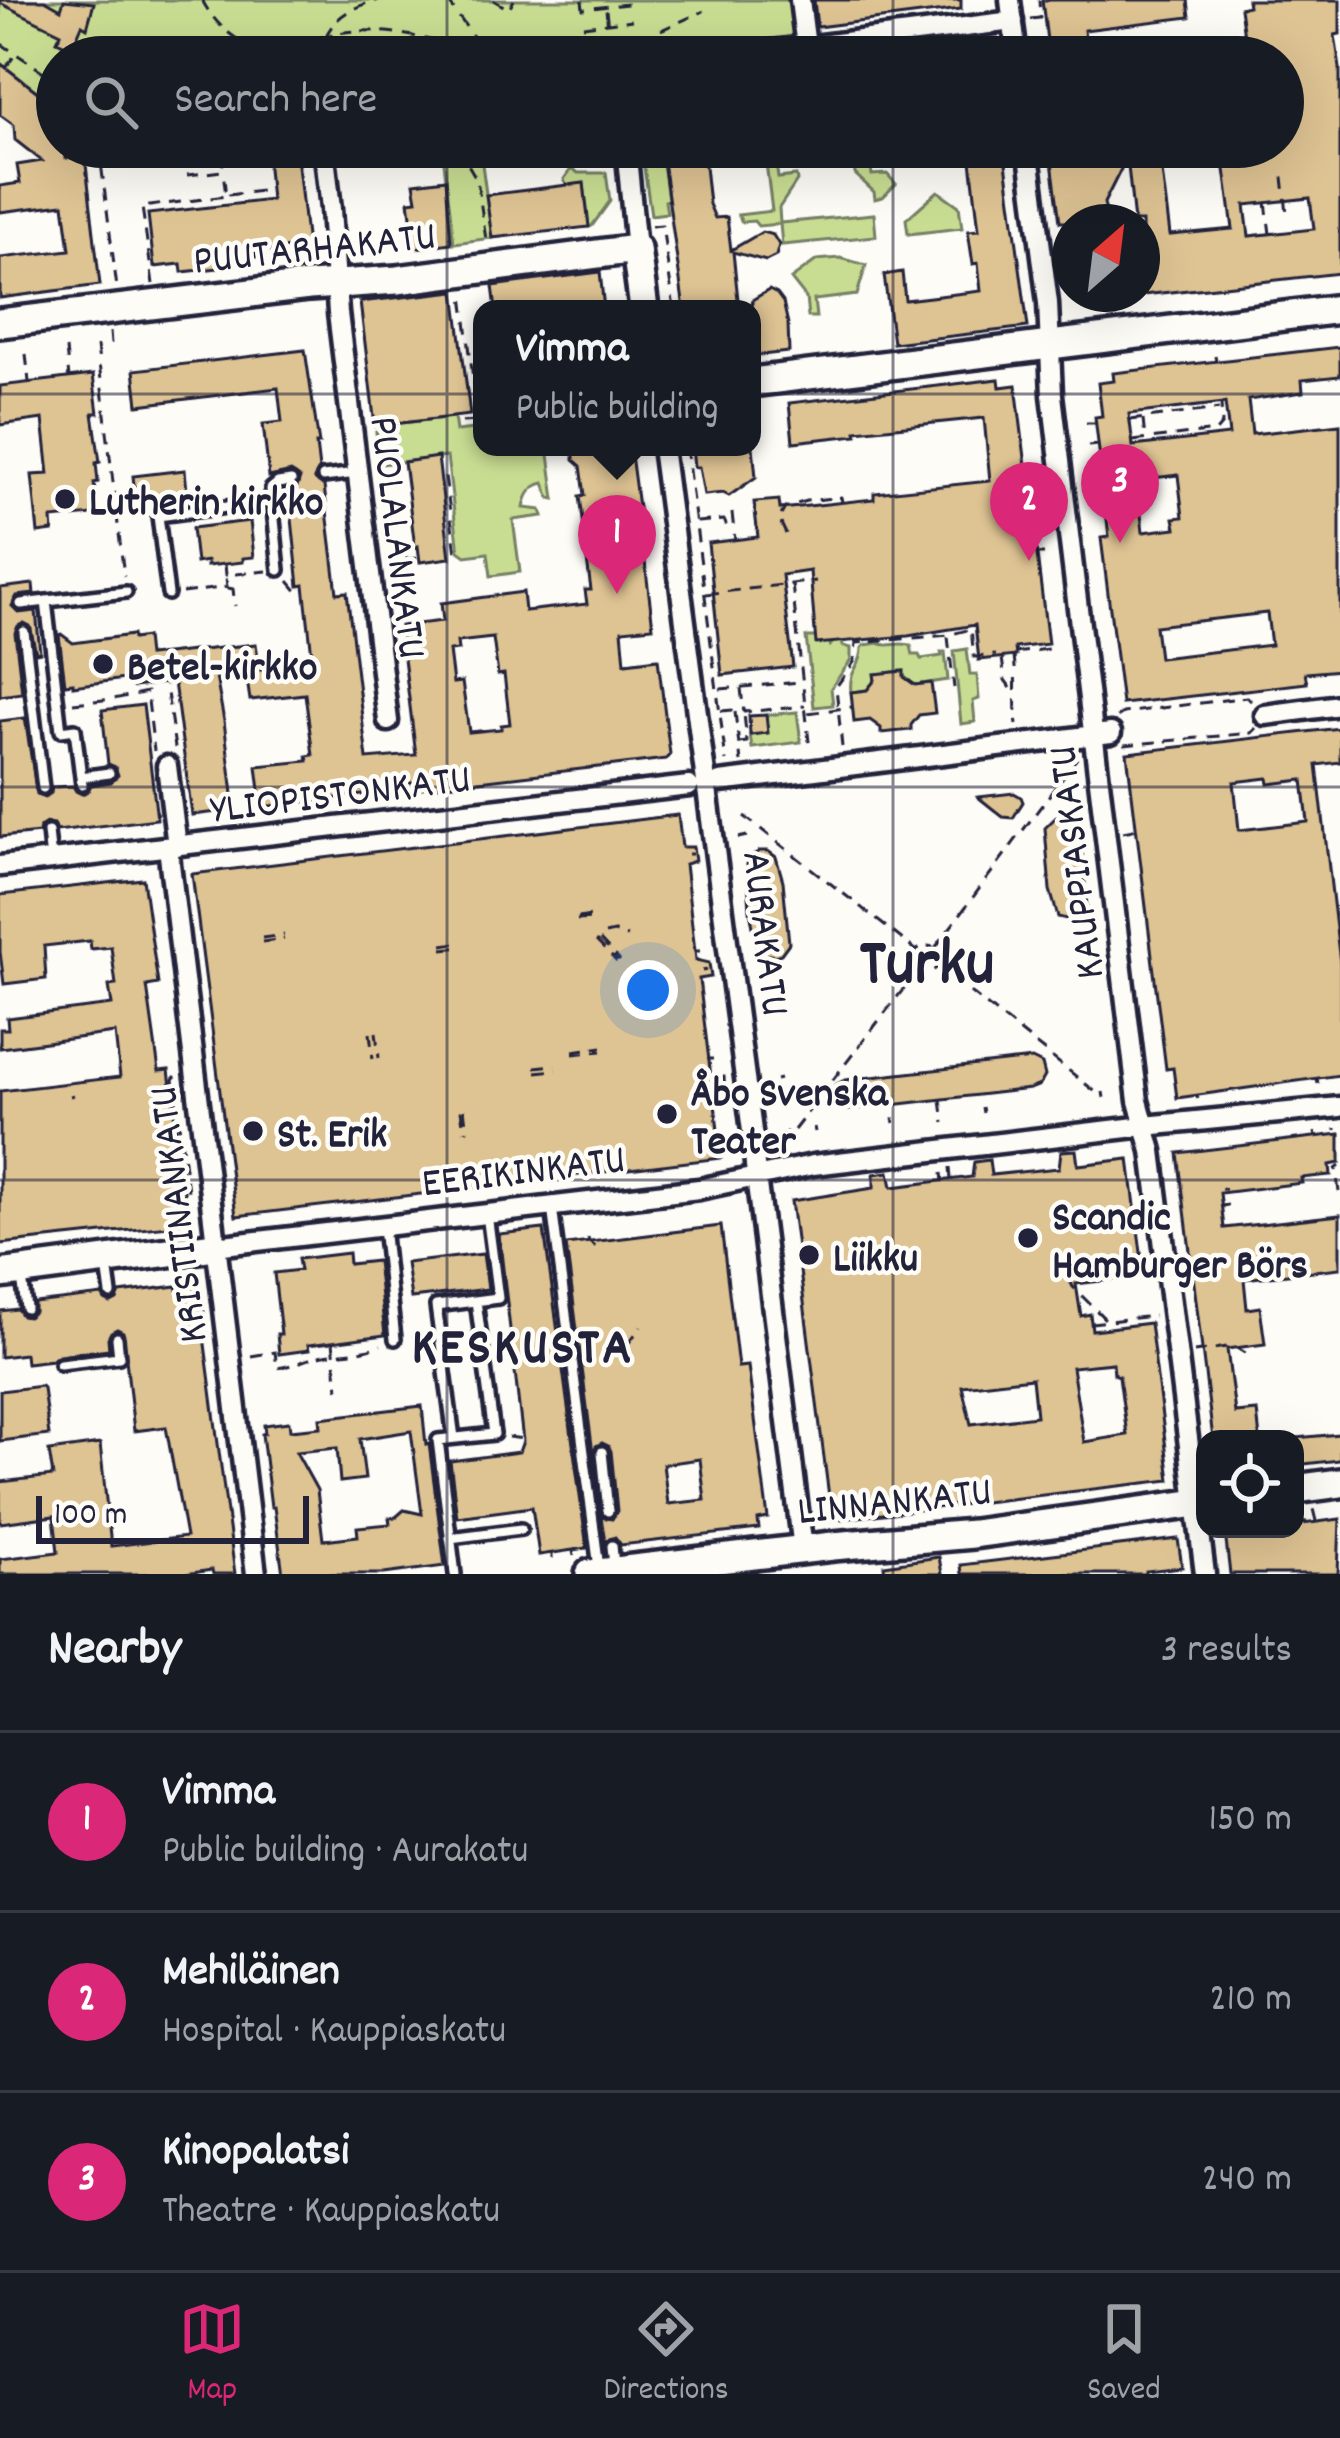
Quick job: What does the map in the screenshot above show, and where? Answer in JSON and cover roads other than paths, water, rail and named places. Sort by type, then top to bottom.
[{"type":"street","points":[[800,0],[805,36]]},
{"type":"street","points":[[1010,0],[1014,36]]},
{"type":"street","points":[[888,36],[1012,21]]},
{"type":"street","name":"PUOLALANKATU","points":[[326,168],[388,721]]},
{"type":"street","points":[[630,168],[642,238],[644,300]]},
{"type":"street","name":"KAUPPIASKATU","points":[[1031,168],[1067,521],[1102,734],[1138,1096],[1152,1151],[1196,1468]]},
{"type":"street","name":"PUUTARHAKATU","points":[[0,323],[397,280],[642,238]]},
{"type":"street","points":[[761,381],[1340,309]]},
{"type":"street","name":"AURAKATU","points":[[663,456],[804,1562]]},
{"type":"street","points":[[1265,715],[1340,706]]},
{"type":"street","points":[[721,782],[1102,734]]},
{"type":"street","name":"KRISTIINANKATU","points":[[158,764],[172,846],[256,1574]]},
{"type":"street","name":"YLIOPISTONKATU","points":[[0,866],[689,786]]},
{"type":"street","name":"EERIKINKATU","points":[[11,1273],[699,1189],[797,1167],[1340,1107]]},
{"type":"street","points":[[1304,1499],[1340,1484]]},
{"type":"street","name":"LINNANKATU","points":[[602,1564],[804,1562],[1196,1504]]},
{"type":"street","name":"KAUPPIASKATU","points":[[1202,1538],[1203,1572]]},
{"type":"lane","points":[[322,477],[357,473]]},
{"type":"lane","points":[[279,570],[271,489],[291,481]]},
{"type":"lane","points":[[168,595],[158,516],[272,501]]},
{"type":"lane","points":[[21,604],[126,592]]},
{"type":"lane","points":[[46,601],[61,731],[75,729],[81,781],[109,773]]},
{"type":"lane","points":[[24,632],[43,788]]},
{"type":"lane","points":[[48,832],[51,860]]},
{"type":"lane","points":[[552,1207],[602,1564]]},
{"type":"lane","points":[[454,1438],[436,1306],[498,1298],[487,1214]]},
{"type":"lane","points":[[383,1226],[395,1340]]},
{"type":"lane","points":[[106,1260],[111,1294]]},
{"type":"lane","points":[[11,1273],[26,1308]]},
{"type":"lane","points":[[454,1574],[438,1440],[494,1433],[476,1301]]},
{"type":"lane","points":[[60,1364],[119,1358],[117,1338]]},
{"type":"lane","points":[[602,1452],[608,1511]]},
{"type":"lane","points":[[450,1538],[520,1529]]},
{"type":"place","name":"Lutherin kirkko","points":[[65,499]]},
{"type":"place","name":"Kinopalatsi","points":[[1120,543]]},
{"type":"place","name":"Mehiläinen","points":[[1029,561]]},
{"type":"place","name":"Vimma","points":[[617,594]]},
{"type":"place","name":"Betel-kirkko","points":[[103,664]]},
{"type":"place","name":"Åbo Svenska Teater","points":[[667,1114]]},
{"type":"place","name":"St. Erik","points":[[253,1131]]},
{"type":"place","name":"Scandic Hamburger Börs","points":[[1028,1238]]},
{"type":"place","name":"Liikku","points":[[809,1255]]},
{"type":"district","name":"Turku","points":[[927,959]]},
{"type":"district","name":"KESKUSTA","points":[[523,1343]]}]
